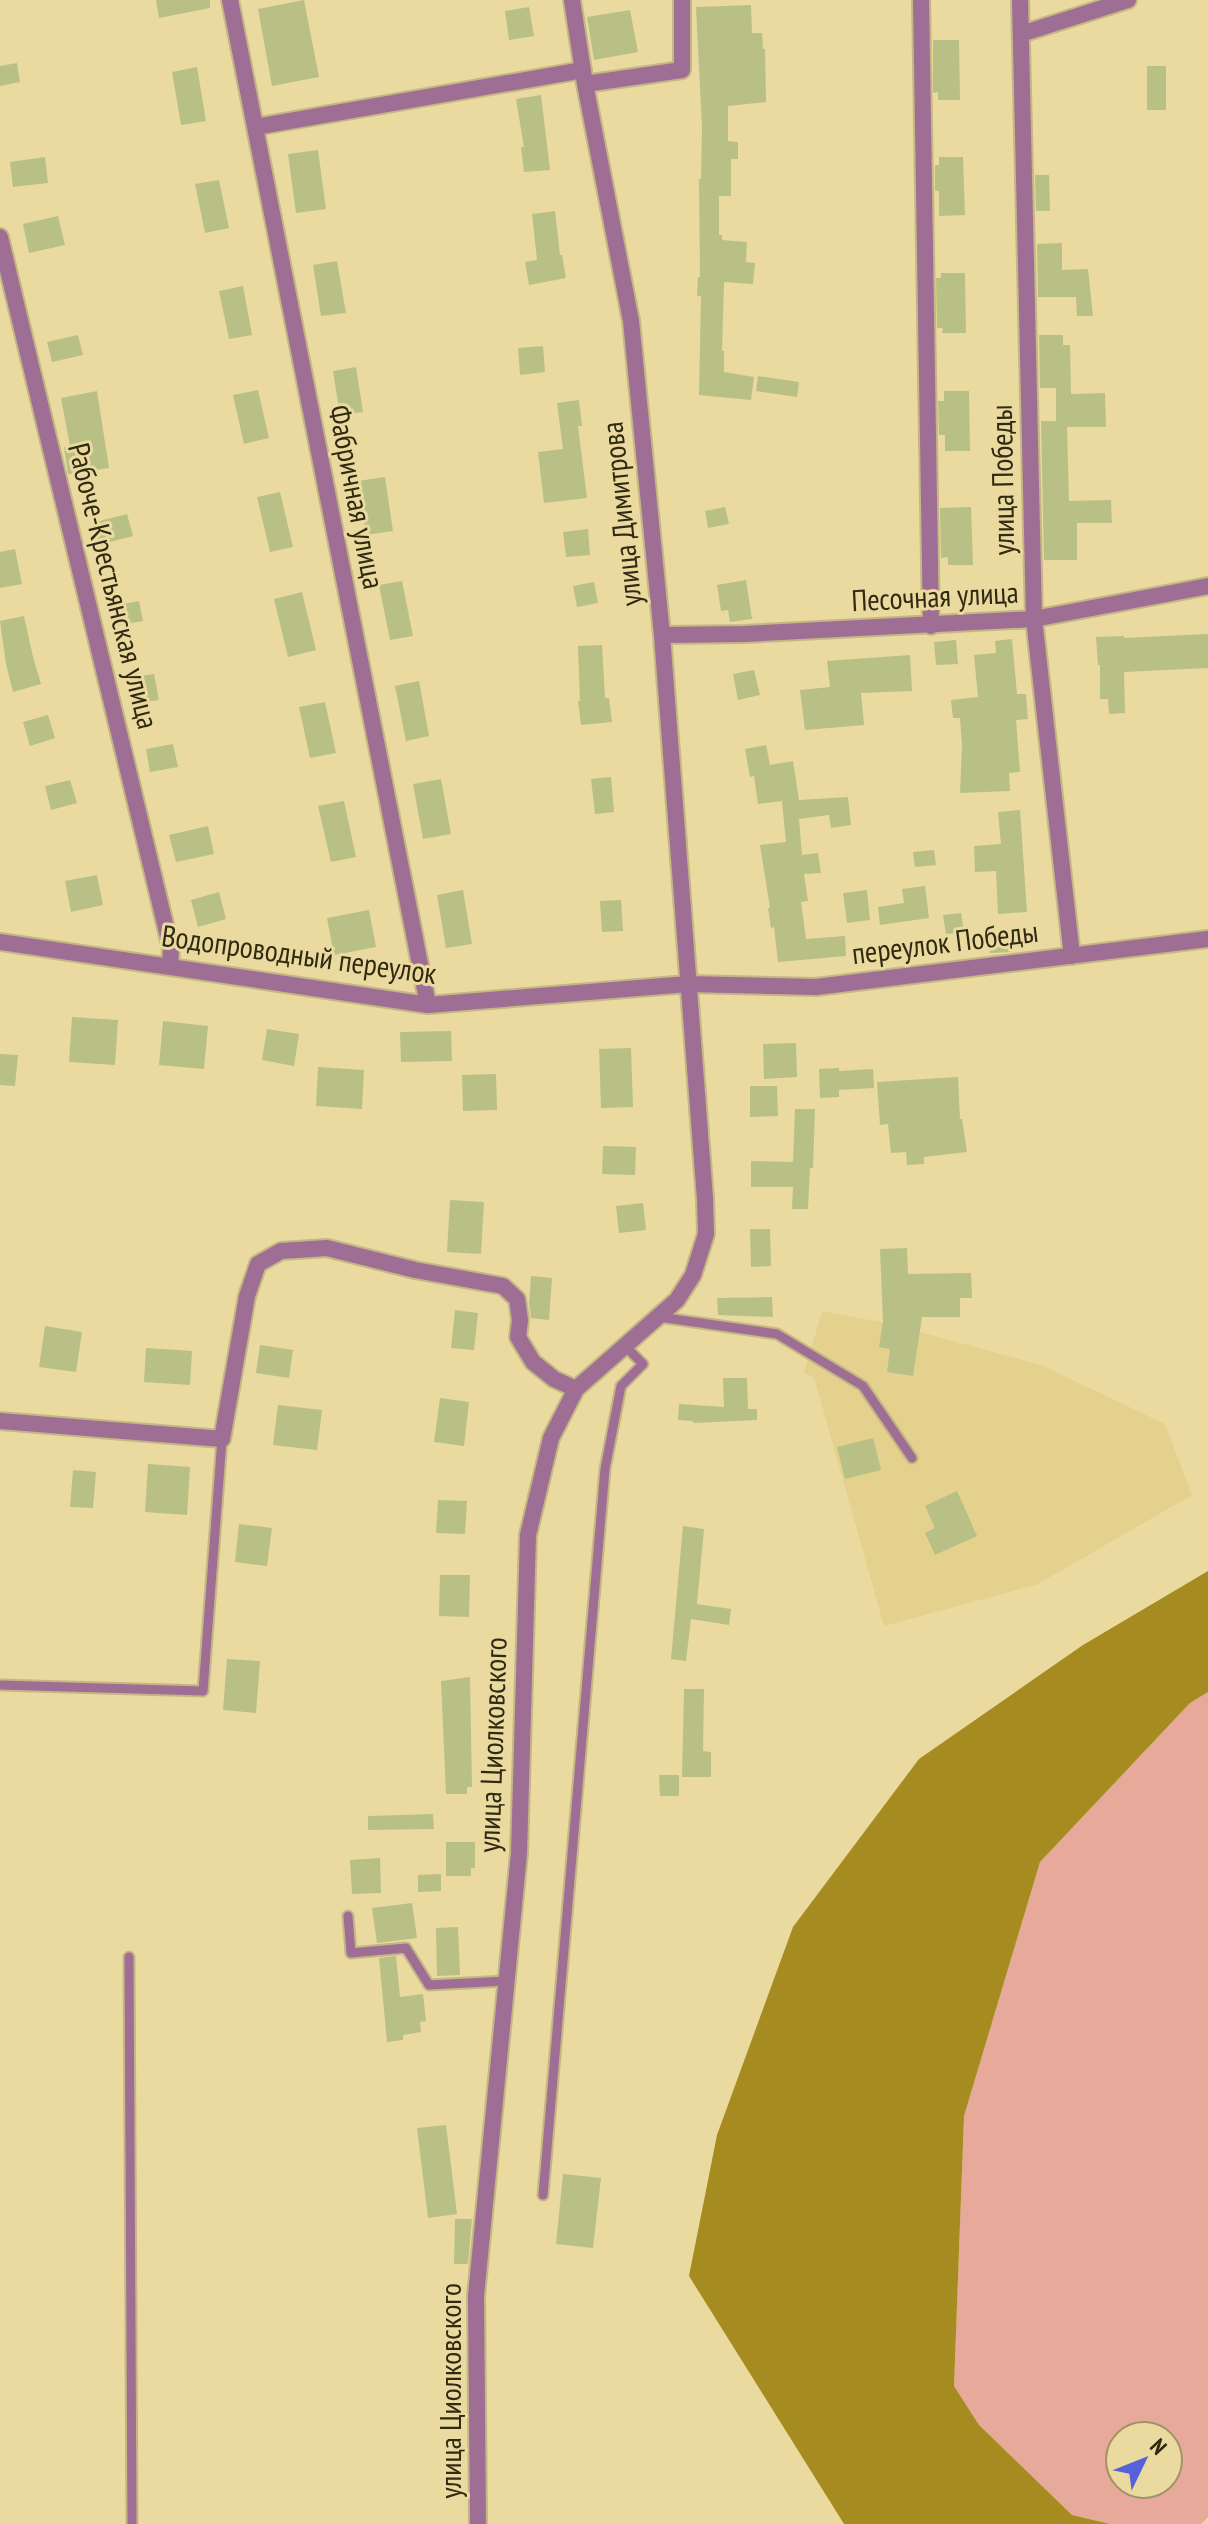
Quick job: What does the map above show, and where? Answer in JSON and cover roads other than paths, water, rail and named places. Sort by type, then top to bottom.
[{"type":"street","name":"Фабричная улица","points":[[230,0],[428,1005]]},
{"type":"street","name":"улица Димитрова","points":[[572,0],[631,321],[662,635],[691,1027]]},
{"type":"street","points":[[255,127],[584,77],[682,70],[682,0]]},
{"type":"street","points":[[921,0],[931,626]]},
{"type":"street","name":"улица Победы","points":[[1020,0],[1034,619],[1072,956]]},
{"type":"street","points":[[1021,34],[1128,0]]},
{"type":"street","name":"Рабоче-Крестьянская улица","points":[[0,237],[171,949],[170,967]]},
{"type":"street","name":"Песочная улица","points":[[662,635],[931,626],[1034,619],[1208,586]]},
{"type":"street","name":"переулок Победы","points":[[688,984],[816,987],[1208,939]]},
{"type":"street","name":"Водопроводный переулок","points":[[0,942],[428,1005],[688,984]]},
{"type":"street","name":"улица Циолковского","points":[[478,2524],[476,2296],[519,1853],[528,1535],[551,1438],[576,1389],[677,1300],[693,1275],[706,1234],[691,1027]]},
{"type":"street","points":[[0,1421],[222,1439],[247,1296],[258,1264],[281,1251],[327,1248],[415,1270],[503,1286],[517,1299],[520,1320],[518,1337],[533,1362],[554,1379],[576,1389]]},
{"type":"lane","points":[[659,1317],[777,1334],[863,1386],[912,1458]]},
{"type":"lane","points":[[543,2195],[605,1469],[621,1386],[643,1364],[625,1346]]},
{"type":"lane","points":[[0,1685],[203,1691],[222,1439]]},
{"type":"lane","points":[[348,1916],[351,1953],[406,1948],[429,1985],[506,1981]]},
{"type":"lane","points":[[129,1957],[132,2524]]}]
